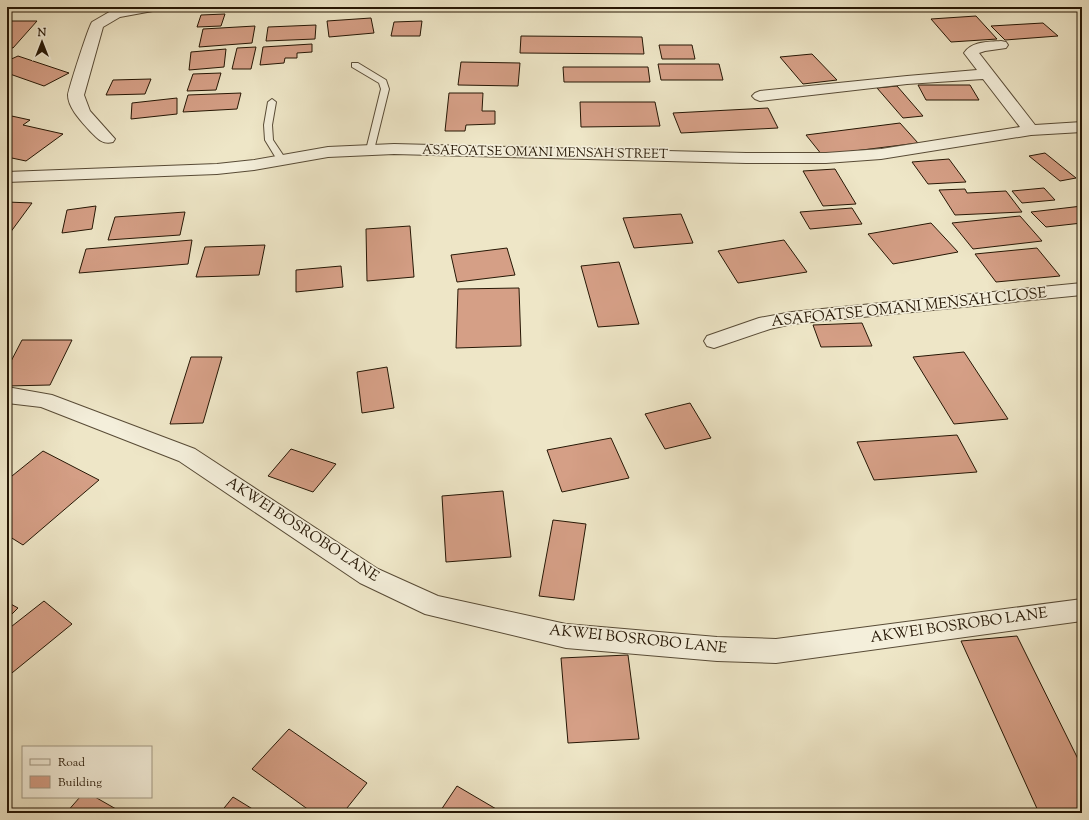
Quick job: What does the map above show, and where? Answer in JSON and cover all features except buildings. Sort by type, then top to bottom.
[{"type":"street","points":[[107,139],[80,110],[76,102],[76,95],[97,24],[116,14],[153,7]]},
{"type":"street","points":[[1001,45],[981,47],[973,50],[971,53],[1031,130]]},
{"type":"street","points":[[760,96],[896,81],[987,74]]},
{"type":"street","name":"ASAFOATSE OMANI MENSAH STREET","points":[[7,176],[132,173],[247,166],[282,161],[305,155],[370,150],[746,158],[826,158],[881,154],[1031,130],[1082,127]]},
{"type":"street","name":"ASAFOATSE OMANI MENSAH CLOSE","points":[[714,341],[766,323],[792,318],[1082,289]]},
{"type":"street","name":"AKWEI BOSROBO LANE","points":[[7,395],[44,400],[187,455],[368,576],[434,606],[566,636],[717,649],[776,651],[1082,610]]},
{"type":"lane","points":[[355,65],[382,82],[385,89],[370,150]]},
{"type":"lane","points":[[272,102],[268,125],[269,140],[282,161]]}]
